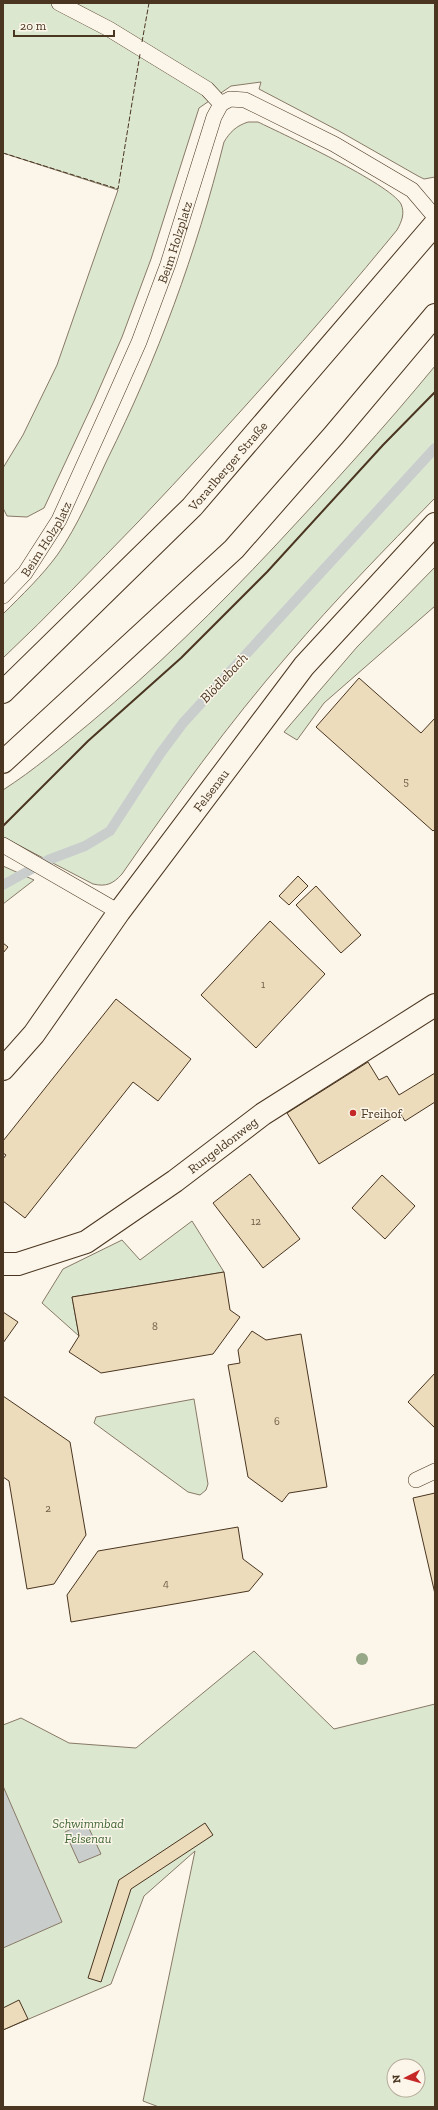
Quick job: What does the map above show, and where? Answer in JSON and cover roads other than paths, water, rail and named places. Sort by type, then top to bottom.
[{"type":"main road","name":"Vorarlberger Straße","points":[[3,692],[192,507],[435,224]]},
{"type":"main road","points":[[3,762],[234,549],[334,435],[435,315]]},
{"type":"main road","name":"Felsenau","points":[[3,1069],[34,1034],[119,912],[304,666],[435,524]]},
{"type":"main road","name":"Rungeldonweg","points":[[3,1264],[18,1264],[86,1242],[175,1181],[263,1114],[435,1005]]},
{"type":"lane","points":[[59,3],[135,44],[207,89],[221,104],[230,99],[245,100],[334,144],[412,190],[435,217]]},
{"type":"lane","name":"Beim Holzplatz","points":[[3,596],[25,573],[58,520],[112,405],[139,342],[168,264],[208,131],[221,104]]},
{"type":"lane","points":[[4,846],[119,912]]},
{"type":"lane","points":[[416,1480],[435,1471]]},
{"type":"waterway","name":"Blödlebach","points":[[3,885],[48,860],[85,846],[110,831],[160,754],[183,723],[435,448]]},
{"type":"place","name":"Freihof","points":[[353,1113]]},
{"type":"park label","name":"Schwimmbad Felsenau","points":[[88,1830]]}]
